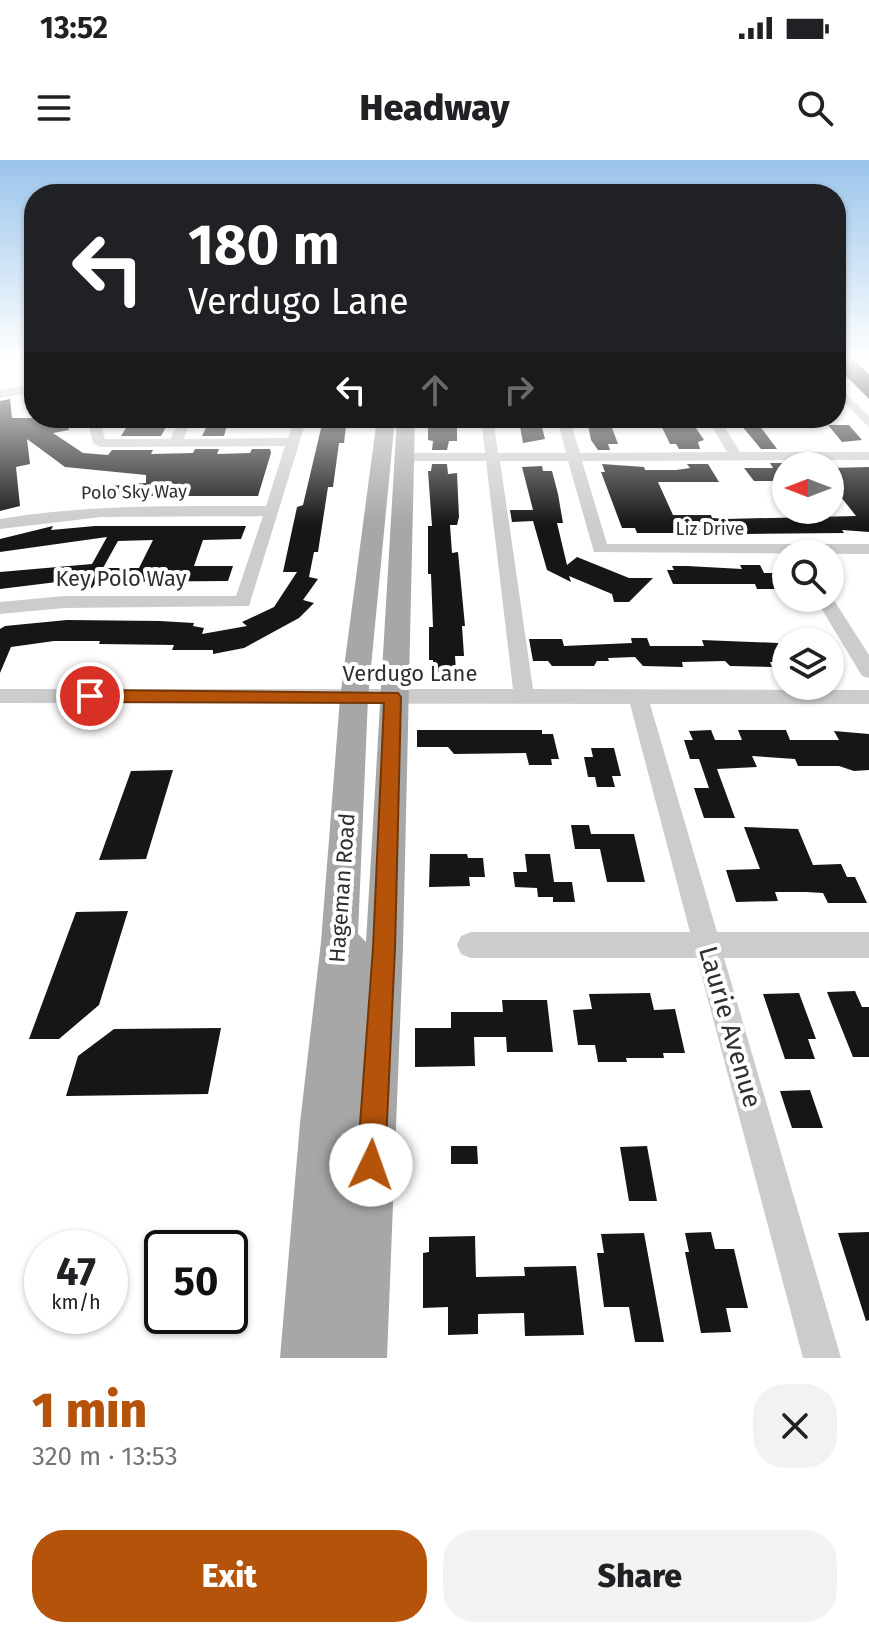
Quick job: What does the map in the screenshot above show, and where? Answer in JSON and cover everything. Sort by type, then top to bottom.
[{"type":"main road","name":"Hageman Road","points":[[361,1358],[384,948],[373,697],[386,428]]},
{"type":"main road","points":[[394,428],[393,452],[405,457]]},
{"type":"main road","name":"Hageman Road","points":[[306,1358],[322,1123],[339,942],[405,457],[406,428]]},
{"type":"main road","points":[[339,942],[352,954],[358,970],[353,1088],[371,1165]]},
{"type":"main road","points":[[322,1123],[338,1186],[330,1358]]},
{"type":"street","points":[[96,428],[100,443],[295,442]]},
{"type":"street","points":[[174,443],[182,428]]},
{"type":"street","points":[[270,511],[284,479],[298,428]]},
{"type":"street","points":[[489,428],[524,696]]},
{"type":"street","points":[[566,428],[574,456]]},
{"type":"street","points":[[719,428],[736,456]]},
{"type":"street","name":"Liz Drive","points":[[574,456],[600,549],[772,551]]},
{"type":"street","points":[[405,457],[869,456]]},
{"type":"street","name":"Polo Sky Way","points":[[0,524],[101,511],[270,511]]},
{"type":"street","name":"Key Polo Way","points":[[0,608],[64,602],[243,602],[270,511]]},
{"type":"street","name":"Liz Drive","points":[[844,550],[869,549]]},
{"type":"street","points":[[833,612],[869,671]]},
{"type":"street","name":"Verdugo Lane","points":[[0,696],[869,697]]},
{"type":"street","name":"Laurie Avenue","points":[[638,697],[822,1358]]},
{"type":"street","points":[[471,945],[869,945]]},
{"type":"building","points":[[0,414],[24,418],[24,428],[68,428],[53,433],[83,453],[108,455],[112,450],[153,450],[151,454],[193,453],[195,449],[219,449],[217,454],[270,449],[271,453],[258,496],[98,496],[97,487],[146,483],[146,475],[65,467],[27,439],[30,464],[16,467],[20,506],[0,511]]},
{"type":"building","points":[[849,425],[862,440],[842,442],[830,428],[846,428]]},
{"type":"building","points":[[126,428],[166,428],[161,436],[121,436]]},
{"type":"building","points":[[206,428],[226,428],[224,436],[202,436]]},
{"type":"building","points":[[321,428],[346,428],[344,443],[339,443],[333,487],[328,487],[318,552],[314,552],[309,577],[318,579],[303,600],[314,603],[299,618],[244,648],[213,654],[213,650],[172,650],[174,645],[99,644],[100,641],[54,641],[11,647],[0,673],[0,629],[5,626],[67,620],[160,621],[194,623],[193,626],[204,628],[202,634],[247,626],[242,622],[274,607],[297,572],[283,572],[297,507],[303,505]]},
{"type":"building","points":[[428,428],[457,428],[457,441],[449,441],[447,450],[432,450],[433,441],[428,440]]},
{"type":"building","points":[[520,428],[542,428],[545,439],[523,443]]},
{"type":"building","points":[[589,428],[612,428],[618,444],[608,444],[610,450],[598,450],[591,440]]},
{"type":"building","points":[[662,428],[696,428],[704,440],[698,442],[700,449],[679,449],[676,444],[670,444]]},
{"type":"building","points":[[744,428],[761,428],[777,449],[761,449]]},
{"type":"building","points":[[432,464],[447,464],[448,474],[457,473],[459,517],[457,525],[450,525],[452,553],[458,552],[465,626],[462,626],[464,656],[455,656],[456,671],[433,672],[433,660],[429,660],[429,627],[433,627],[431,574],[428,574],[428,526],[432,526],[428,471],[431,471]]},
{"type":"building","points":[[602,464],[644,467],[645,470],[676,470],[690,468],[687,464],[708,464],[719,482],[658,482],[673,515],[711,515],[712,518],[726,519],[772,518],[772,524],[844,524],[844,516],[856,516],[844,501],[844,468],[869,467],[869,532],[842,530],[844,533],[746,534],[693,530],[694,533],[637,533],[635,528],[622,528],[601,472],[605,472]]},
{"type":"building","points":[[542,466],[543,471],[552,471],[558,494],[563,523],[557,523],[567,565],[577,557],[629,578],[653,578],[629,602],[614,602],[612,594],[569,576],[571,582],[547,570],[533,521],[512,522],[510,510],[533,510],[522,467]]},
{"type":"building","points":[[744,468],[772,468],[772,481],[754,481]]},
{"type":"building","points":[[53,526],[51,530],[95,526],[246,526],[241,539],[203,540],[194,566],[233,566],[228,581],[96,582],[92,588],[83,582],[57,582],[0,589],[0,572],[92,564],[107,537],[0,552],[0,539]],"holes":[[[153,540],[139,568],[103,568],[118,541]]]},
{"type":"building","points":[[740,565],[760,565],[764,573],[772,573],[772,589],[757,589],[755,584],[673,584],[667,570],[674,570],[672,566],[742,569]]},
{"type":"building","points":[[631,638],[647,638],[650,646],[704,646],[702,640],[772,643],[772,667],[730,666],[725,661],[682,662],[683,667],[643,666],[635,657],[608,658],[609,661],[597,661],[594,666],[552,666],[548,661],[533,661],[529,639],[562,639],[564,646],[632,643]]},
{"type":"building","points":[[417,730],[542,730],[542,734],[553,734],[559,759],[551,759],[552,765],[529,765],[526,753],[454,754],[448,747],[417,747]]},
{"type":"building","points":[[711,730],[715,740],[742,740],[738,730],[786,730],[790,740],[839,740],[834,731],[869,734],[869,770],[798,766],[795,759],[752,756],[757,767],[717,769],[735,818],[704,818],[694,788],[709,788],[699,759],[690,759],[684,740],[693,740],[689,731]]},
{"type":"building","points":[[591,748],[614,748],[621,776],[612,776],[615,787],[597,787],[595,777],[588,777],[584,757],[593,757]]},
{"type":"building","points":[[173,770],[146,859],[99,860],[131,771]]},
{"type":"building","points":[[571,825],[589,825],[591,834],[634,834],[645,882],[607,882],[600,849],[575,849]]},
{"type":"building","points":[[744,827],[798,829],[813,865],[841,864],[847,877],[855,877],[867,903],[828,903],[823,893],[806,892],[775,892],[778,901],[736,902],[726,870],[760,869]]},
{"type":"building","points":[[430,854],[467,854],[468,858],[483,858],[485,877],[469,877],[470,886],[429,887]]},
{"type":"building","points":[[525,854],[550,854],[554,882],[572,882],[575,902],[553,902],[553,897],[538,897],[537,888],[515,887],[513,872],[527,872]]},
{"type":"building","points":[[128,911],[99,1005],[59,1039],[29,1039],[76,912]]},
{"type":"building","points":[[855,991],[862,1007],[869,1007],[869,1057],[853,1057],[827,992]]},
{"type":"building","points":[[650,993],[654,1010],[675,1009],[685,1053],[663,1053],[664,1058],[626,1058],[627,1062],[598,1062],[595,1045],[578,1045],[573,1010],[592,1009],[589,994]]},
{"type":"building","points":[[799,993],[816,1039],[808,1039],[815,1059],[785,1059],[763,994]]},
{"type":"building","points":[[502,1000],[547,1000],[553,1052],[507,1052],[506,1037],[474,1037],[475,1066],[415,1067],[415,1028],[451,1028],[451,1012],[503,1012]]},
{"type":"building","points":[[221,1028],[208,1094],[66,1096],[78,1056],[114,1029]]},
{"type":"building","points":[[810,1090],[823,1128],[792,1128],[780,1091]]},
{"type":"building","points":[[451,1146],[477,1146],[478,1164],[451,1164]]},
{"type":"building","points":[[647,1146],[657,1201],[629,1201],[620,1147]]},
{"type":"building","points":[[711,1232],[715,1249],[734,1249],[748,1308],[726,1308],[731,1332],[701,1333],[685,1252],[689,1252],[685,1233]]},
{"type":"building","points":[[869,1232],[869,1320],[866,1321],[838,1233]]},
{"type":"building","points":[[644,1233],[664,1342],[635,1342],[629,1307],[604,1307],[597,1253],[604,1253],[601,1234]]},
{"type":"building","points":[[475,1236],[476,1277],[525,1276],[524,1267],[576,1266],[584,1335],[525,1336],[524,1313],[478,1314],[478,1334],[448,1335],[448,1307],[423,1308],[423,1253],[429,1252],[429,1237]]},
{"type":"route","points":[[90,696],[392,697],[384,948],[371,1165]]}]
